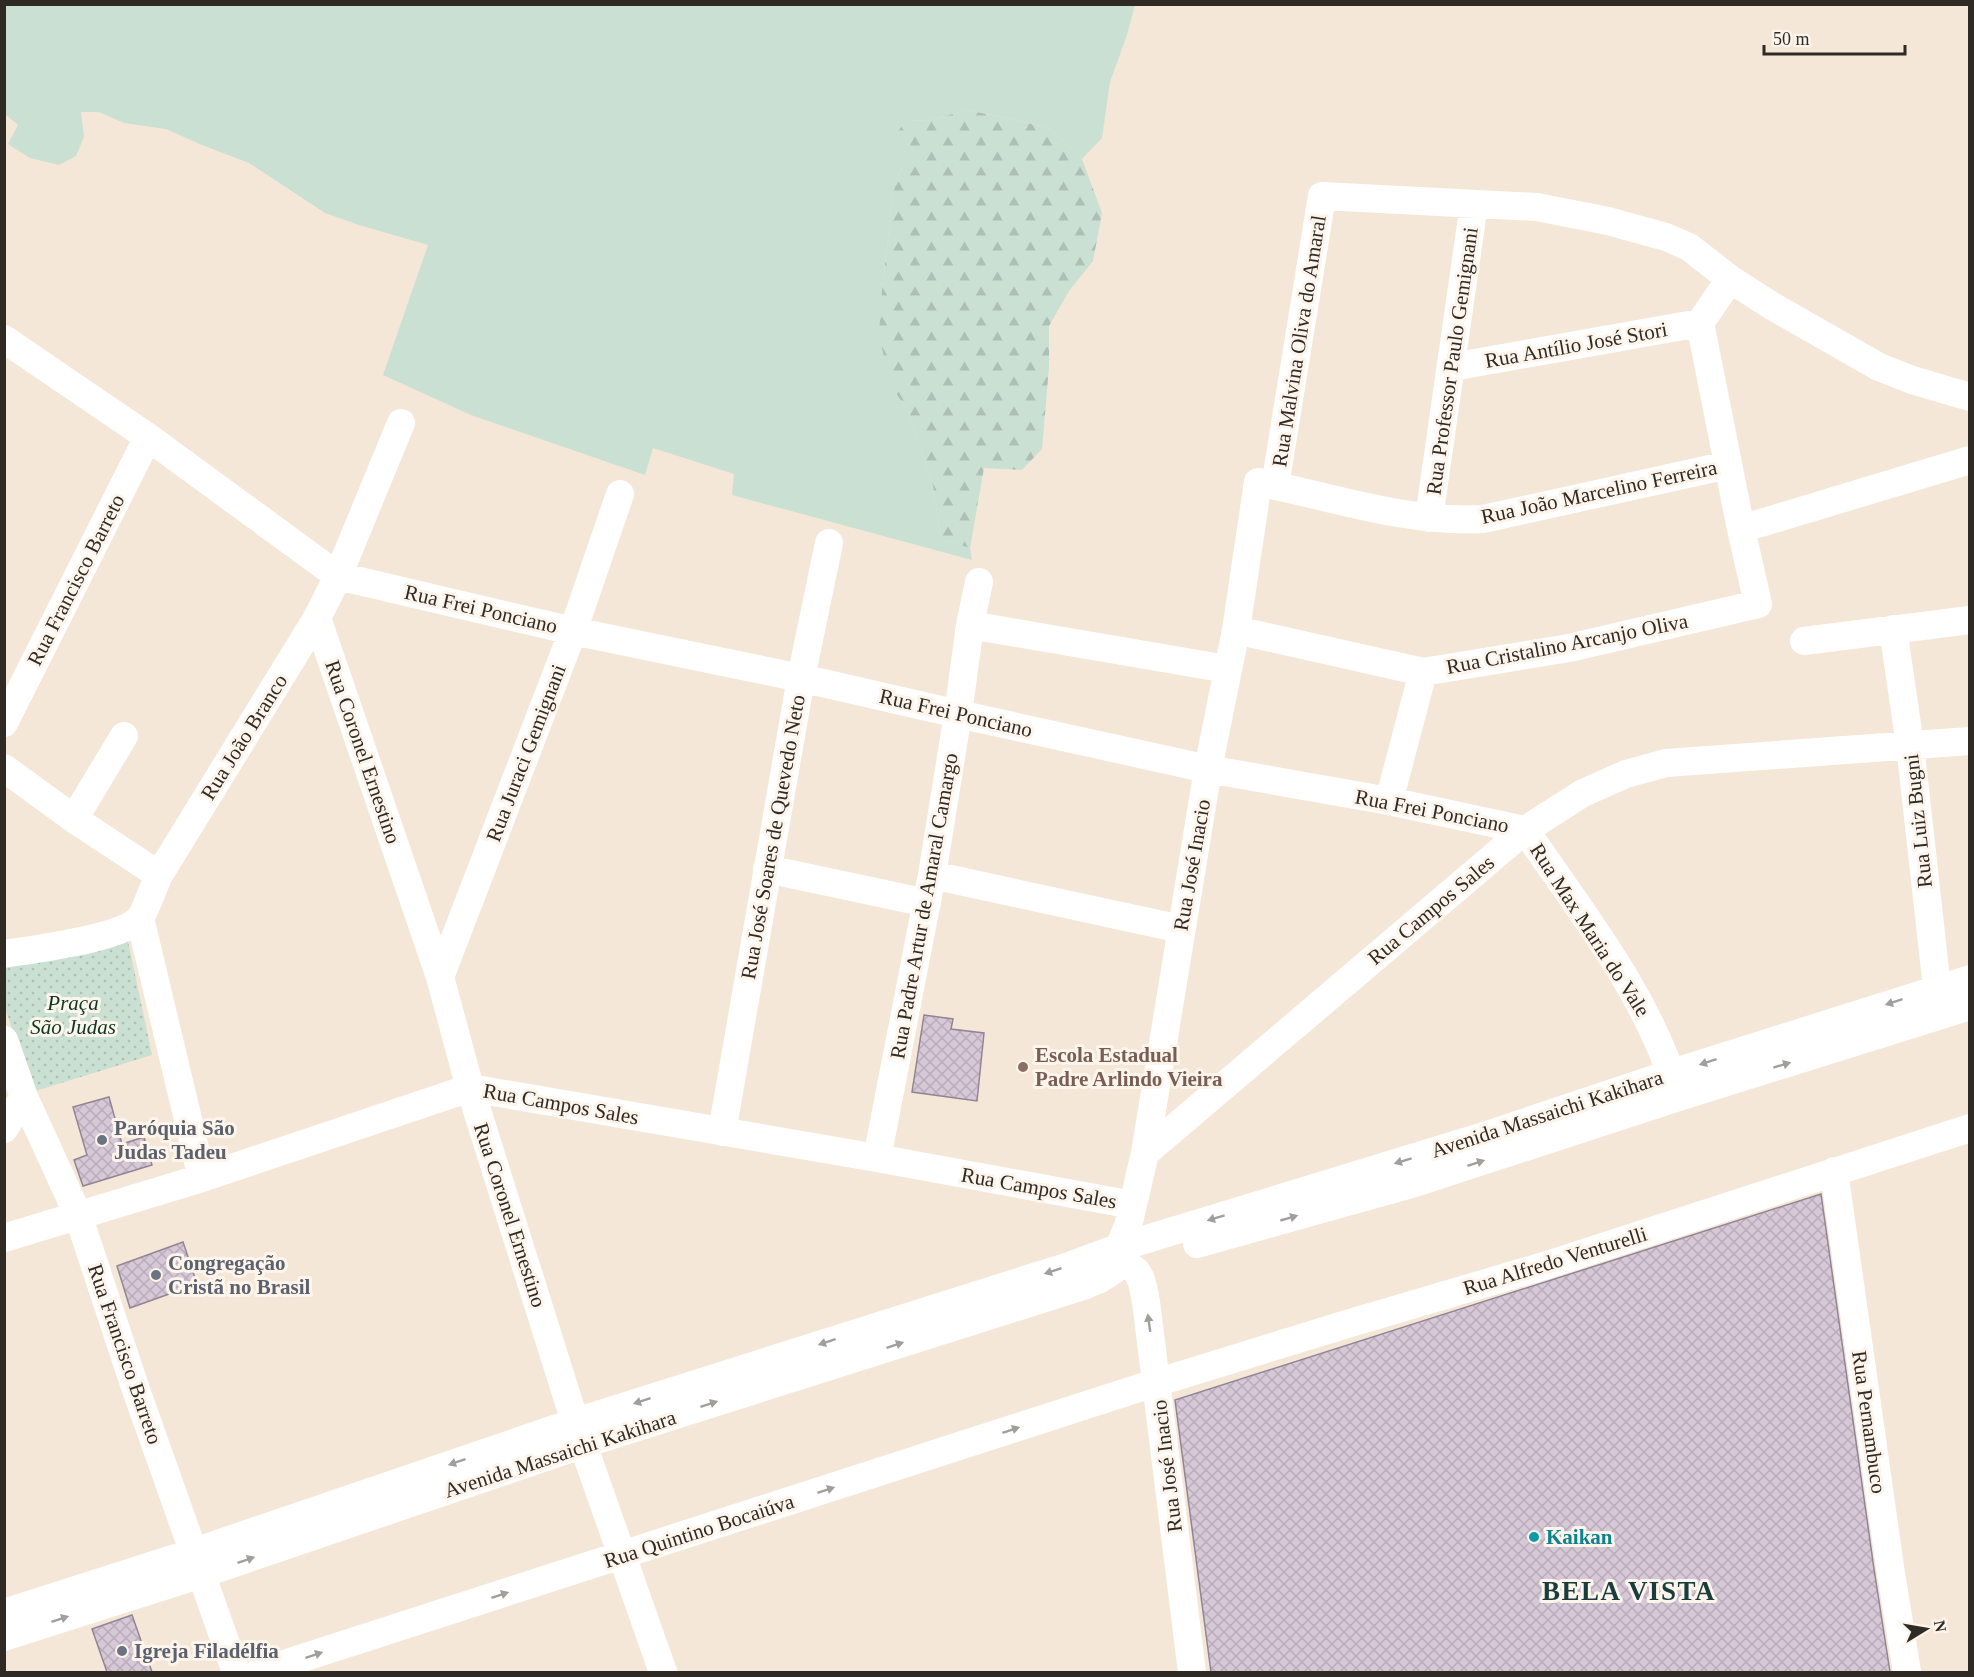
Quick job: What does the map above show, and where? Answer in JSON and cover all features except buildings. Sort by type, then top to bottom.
[{"type":"street","name":"Rua Malvina Oliva do Amaral","points":[[1267,484],[1322,196],[1474,204]]},
{"type":"street","points":[[1474,204],[1537,207],[1608,221],[1666,237],[1689,247],[1730,279],[1772,306],[1879,367],[1912,380],[1970,397]]},
{"type":"street","name":"Rua Professor Paulo Gemignani","points":[[1430,518],[1474,204]]},
{"type":"street","points":[[1730,279],[1700,323],[1741,529],[1970,460]]},
{"type":"street","name":"Rua Antílio José Stori","points":[[1452,367],[1700,323]]},
{"type":"street","name":"Rua Frei Ponciano","points":[[4,339],[148,437],[338,576],[573,631],[801,678],[1208,769],[1389,801],[1525,830],[1583,793],[1626,774],[1666,763],[1970,741]]},
{"type":"street","name":"Rua João Branco","points":[[140,918],[159,875],[317,618],[338,576],[401,423]]},
{"type":"street","name":"Rua Francisco Barreto","points":[[4,723],[148,437]]},
{"type":"street","name":"Rua João Marcelino Ferreira","points":[[1267,484],[1430,518],[1462,520],[1483,519],[1728,465]]},
{"type":"street","name":"Rua José Inacio","points":[[1192,1672],[1148,1385],[1121,1259],[1145,1153],[1208,769],[1267,484]]},
{"type":"street","name":"Rua Juraci Gemignani","points":[[440,977],[573,631],[620,494]]},
{"type":"street","name":"Rua Cristalino Arcanjo Oliva","points":[[1236,630],[1423,672],[1569,648],[1758,604],[1741,529]]},
{"type":"street","name":"Rua José Soares de Quevedo Neto","points":[[722,1132],[801,678],[829,543]]},
{"type":"street","name":"Rua Padre Artur de Amaral Camargo","points":[[877,1158],[927,903],[970,626],[979,582]]},
{"type":"street","name":"Rua Coronel Ernestino","points":[[317,618],[440,977],[470,1088],[580,1433],[663,1672]]},
{"type":"street","points":[[1804,641],[1970,620]]},
{"type":"street","points":[[970,626],[1227,669]]},
{"type":"street","name":"Rua Luiz Bugni","points":[[1893,628],[1950,1003]]},
{"type":"street","points":[[1389,801],[1423,672]]},
{"type":"street","points":[[74,819],[124,736]]},
{"type":"street","points":[[4,768],[74,819],[159,875]]},
{"type":"street","name":"Rua Max Maria do Vale","points":[[1525,830],[1609,952],[1644,1012],[1675,1085]]},
{"type":"street","name":"Rua Campos Sales","points":[[1145,1153],[1525,830]]},
{"type":"street","points":[[767,869],[927,903]]},
{"type":"street","points":[[932,874],[1181,929]]},
{"type":"street","points":[[4,954],[104,936],[121,931],[140,918],[202,1178]]},
{"type":"street","name":"Avenida Massaichi Kakihara","points":[[4,1637],[198,1563],[1066,1267],[1121,1259],[1481,1137],[1675,1085],[1950,1003],[1970,979]]},
{"type":"street","name":"Rua Francisco Barreto","points":[[4,1040],[24,1097],[78,1215],[135,1387],[236,1672]]},
{"type":"street","name":"Rua Campos Sales","points":[[4,1238],[202,1178],[470,1088],[1133,1205]]},
{"type":"street","points":[[4,1130],[24,1097]]},
{"type":"street","name":"Rua Alfredo Venturelli","points":[[1148,1385],[1547,1265],[1970,1128]]},
{"type":"street","name":"Rua Pernambuco","points":[[1834,1171],[1907,1672]]},
{"type":"street","name":"Rua José Inacio","points":[[1148,1385],[1175,1672]]},
{"type":"street","name":"Rua Quintino Bocaiúva","points":[[259,1672],[1148,1385]]},
{"type":"street","name":"Avenida Massaichi Kakihara","points":[[4,1613],[198,1563]]},
{"type":"green space","points":[[4,5],[1135,5],[1110,82],[1102,138],[1082,159],[1050,129],[1012,119],[966,110],[928,121],[907,120],[906,161],[894,184],[881,299],[892,387],[909,413],[923,454],[933,486],[941,539],[970,548],[972,560],[732,495],[734,474],[653,448],[645,475],[471,415],[383,375],[428,245],[325,213],[249,163],[166,129],[124,123],[99,112],[81,112],[84,137],[76,156],[59,165],[30,158],[8,144],[18,125],[5,114]]},
{"type":"green space","points":[[966,110],[1050,129],[1082,159],[1102,213],[1093,261],[1069,291],[1049,326],[1049,367],[1042,449],[1022,470],[984,468],[970,548],[941,539],[933,486],[909,413],[892,387],[879,337],[894,184],[906,161],[892,139],[907,120],[928,121]]},
{"type":"green space","name":"Praça São Judas","points":[[128,941],[152,1055],[32,1092],[5,1007],[4,965]]},
{"type":"place","name":"Escola Estadual Padre Arlindo Vieira","points":[[1023,1067]]},
{"type":"place","name":"Paróquia São Judas Tadeu","points":[[102,1140]]},
{"type":"place","name":"Congregação Cristã no Brasil","points":[[156,1275]]},
{"type":"place","name":"Kaikan","points":[[1534,1537]]},
{"type":"place","name":"Igreja Filadélfia","points":[[122,1651]]},
{"type":"district","name":"BELA VISTA","points":[[1629,1591]]}]
